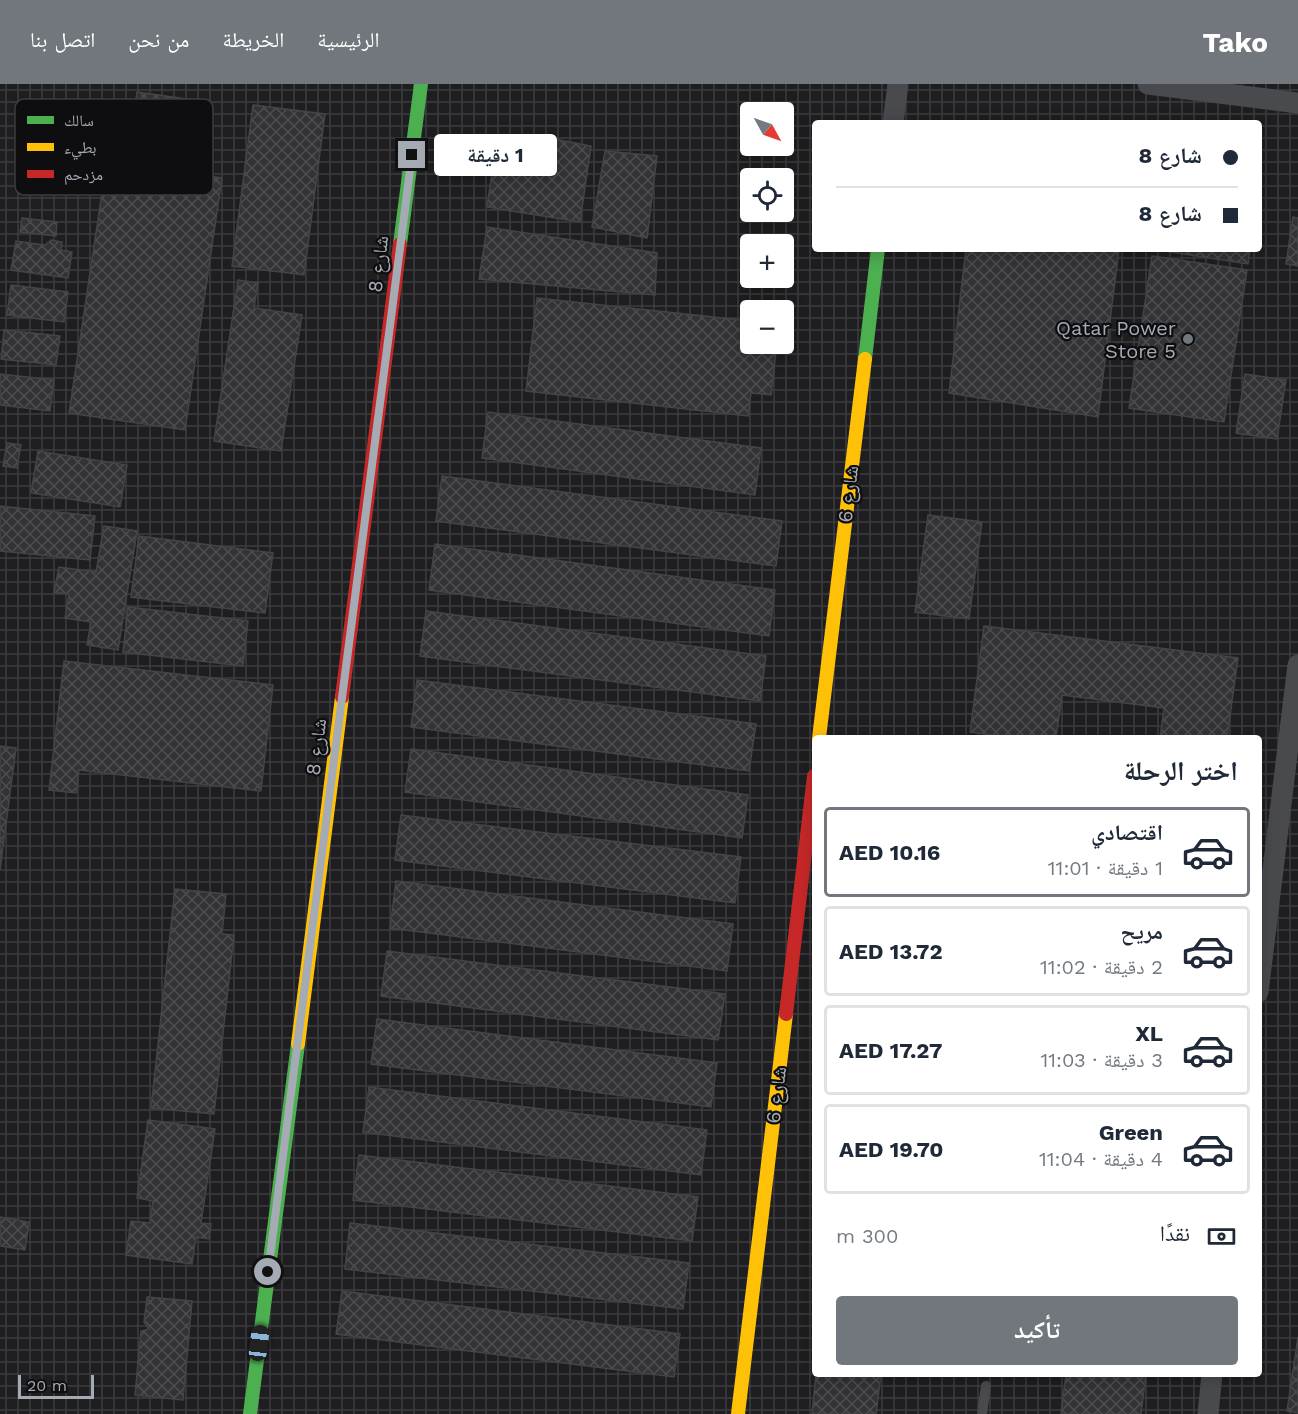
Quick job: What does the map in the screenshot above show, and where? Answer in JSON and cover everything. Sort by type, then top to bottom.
[{"type":"street","name":"شارع 8","points":[[250,1414],[421,84]]},
{"type":"street","points":[[893,120],[898,84]]},
{"type":"street","points":[[1148,84],[1298,104]]},
{"type":"street","name":"شارع 6","points":[[819,735],[878,252]]},
{"type":"street","points":[[1262,959],[1298,665]]},
{"type":"street","name":"شارع 6","points":[[738,1414],[812,793]]},
{"type":"street","points":[[1208,1414],[1212,1377]]},
{"type":"lane","points":[[982,1414],[986,1386]]},
{"type":"shaded area","points":[[0,84],[1298,84],[1298,1414],[0,1414]]},
{"type":"building","points":[[137,92],[186,99],[136,99]]},
{"type":"building","points":[[253,105],[325,114],[304,275],[232,266]]},
{"type":"building","points":[[539,136],[591,146],[580,222],[487,207],[493,166],[533,171]]},
{"type":"building","points":[[605,151],[657,156],[647,238],[592,227]]},
{"type":"building","points":[[213,177],[222,178],[185,430],[69,413],[102,195],[213,195]]},
{"type":"building","points":[[1293,217],[1298,218],[1298,266],[1286,264]]},
{"type":"building","points":[[22,218],[57,222],[56,236],[20,232]]},
{"type":"building","points":[[487,227],[657,253],[655,295],[479,279]]},
{"type":"building","points":[[51,240],[62,242],[61,250],[72,252],[68,278],[11,270],[16,241],[45,245]]},
{"type":"building","points":[[966,252],[1119,252],[1098,417],[949,393]]},
{"type":"building","points":[[1170,252],[1250,252],[1248,264]]},
{"type":"building","name":"Qatar Power Store 5","points":[[1152,256],[1247,270],[1224,422],[1129,408]]},
{"type":"building","points":[[238,280],[258,283],[254,308],[302,315],[281,451],[214,441]]},
{"type":"building","points":[[11,285],[68,292],[64,322],[7,315]]},
{"type":"building","points":[[537,298],[740,320],[740,354],[776,354],[771,395],[751,393],[748,416],[526,391]]},
{"type":"building","points":[[4,330],[60,336],[56,365],[1,359]]},
{"type":"building","points":[[0,374],[54,380],[50,411],[0,405]]},
{"type":"building","points":[[1245,374],[1286,380],[1277,439],[1236,433]]},
{"type":"building","points":[[488,412],[761,448],[755,495],[482,458]]},
{"type":"building","points":[[7,443],[21,445],[17,468],[3,466]]},
{"type":"building","points":[[38,451],[127,465],[120,507],[31,493]]},
{"type":"building","points":[[442,476],[782,521],[776,566],[436,521]]},
{"type":"building","points":[[0,506],[95,516],[90,560],[0,551]]},
{"type":"building","points":[[928,515],[982,522],[969,619],[915,612]]},
{"type":"building","points":[[104,526],[137,531],[118,650],[87,645],[91,622],[65,618],[69,594],[54,592],[59,567],[96,572]]},
{"type":"building","points":[[139,536],[273,553],[265,613],[131,597]]},
{"type":"building","points":[[435,544],[775,590],[769,636],[429,590]]},
{"type":"building","points":[[128,607],[248,621],[243,666],[123,652]]},
{"type":"building","points":[[426,611],[766,656],[760,701],[420,656]]},
{"type":"building","points":[[984,626],[1238,658],[1227,735],[1160,735],[1164,708],[1062,695],[1056,735],[992,735],[970,732]]},
{"type":"building","points":[[64,661],[273,685],[261,791],[79,770],[76,793],[49,790]]},
{"type":"building","points":[[417,680],[756,724],[749,771],[411,727]]},
{"type":"building","points":[[0,746],[16,748],[0,870]]},
{"type":"building","points":[[411,749],[748,795],[742,838],[405,792]]},
{"type":"building","points":[[401,815],[741,857],[735,903],[395,860]]},
{"type":"building","points":[[396,881],[733,924],[727,971],[390,928]]},
{"type":"building","points":[[175,889],[226,894],[222,934],[234,935],[214,1114],[151,1108]]},
{"type":"building","points":[[387,951],[725,994],[718,1040],[381,996]]},
{"type":"building","points":[[377,1019],[717,1063],[711,1107],[371,1064]]},
{"type":"building","points":[[369,1087],[707,1130],[701,1175],[363,1132]]},
{"type":"building","points":[[148,1120],[215,1129],[201,1223],[211,1224],[209,1239],[196,1237],[192,1264],[126,1255],[131,1221],[150,1223],[153,1201],[137,1198]]},
{"type":"building","points":[[359,1155],[698,1197],[692,1241],[353,1200]]},
{"type":"building","points":[[0,1217],[29,1222],[25,1250],[0,1246]]},
{"type":"building","points":[[350,1223],[689,1263],[683,1309],[345,1269]]},
{"type":"building","points":[[342,1291],[680,1334],[674,1377],[336,1334]]},
{"type":"building","points":[[147,1297],[192,1301],[183,1400],[135,1395],[141,1331],[149,1329],[144,1322]]},
{"type":"building","points":[[1298,1337],[1298,1413],[1287,1411]]},
{"type":"building","points":[[816,1377],[881,1377],[876,1414],[812,1414]]},
{"type":"building","points":[[1066,1377],[1146,1377],[1141,1414],[1061,1414]]},
{"type":"traffic: fast","points":[[400,244],[421,84]]},
{"type":"traffic: fast","points":[[865,359],[878,252]]},
{"type":"traffic: fast","points":[[250,1414],[298,1044]]},
{"type":"traffic: slow","points":[[819,735],[865,359]]},
{"type":"traffic: slow","points":[[298,1044],[342,697]]},
{"type":"traffic: slow","points":[[738,1414],[786,1014]]},
{"type":"traffic: jam","points":[[342,697],[400,244]]},
{"type":"traffic: jam","points":[[786,1014],[812,793]]},
{"type":"place","name":"Qatar Power Store 5","points":[[1188,339]]},
{"type":"route","points":[[268,1272],[412,155]]}]
